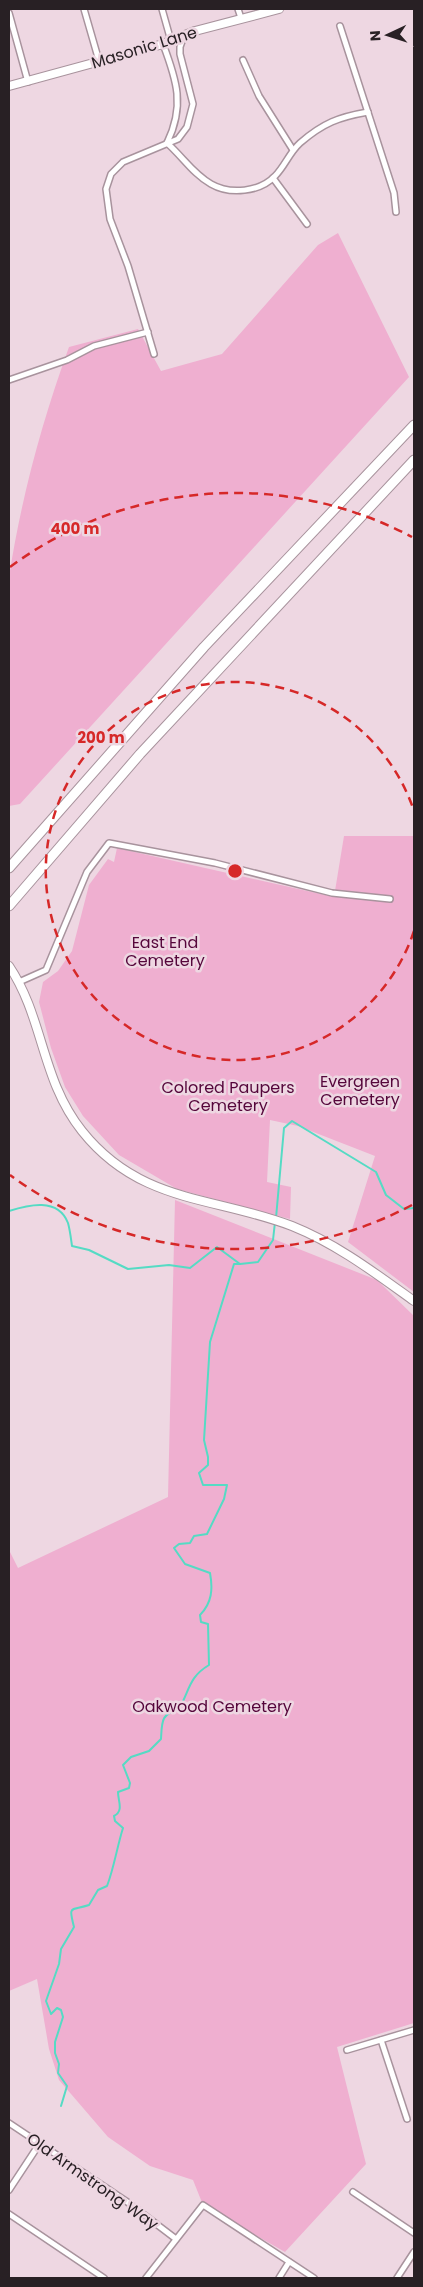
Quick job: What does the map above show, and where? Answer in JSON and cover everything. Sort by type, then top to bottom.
[{"type":"highway","points":[[9,868],[204,648],[414,425]]},
{"type":"highway","points":[[9,906],[152,740],[414,460]]},
{"type":"street","points":[[84,9],[99,61]]},
{"type":"street","points":[[162,9],[179,107],[177,120],[167,143]]},
{"type":"street","points":[[238,9],[241,18]]},
{"type":"street","name":"Masonic Lane","points":[[9,86],[167,42],[241,18],[279,9]]},
{"type":"street","points":[[9,13],[28,82]]},
{"type":"street","points":[[340,26],[394,193],[396,212]]},
{"type":"street","points":[[154,354],[128,266],[110,219],[106,189],[111,174],[122,162],[181,136],[187,127],[193,109],[193,99],[180,54],[180,47],[184,36]]},
{"type":"street","points":[[242,60],[259,96],[293,150]]},
{"type":"street","points":[[167,143],[178,152],[196,173],[217,187],[233,191],[249,190],[273,178],[293,150],[329,122],[341,117],[368,112]]},
{"type":"street","points":[[273,178],[307,224]]},
{"type":"street","points":[[9,380],[67,360],[94,346],[148,332]]},
{"type":"street","points":[[20,982],[46,970],[87,872],[109,842],[215,863],[332,893],[390,899]]},
{"type":"street","points":[[9,966],[20,982],[50,1074],[73,1119],[93,1144],[110,1160],[145,1182],[174,1194],[279,1222],[324,1240],[346,1253],[414,1301]]},
{"type":"street","points":[[347,2050],[414,2030]]},
{"type":"street","points":[[381,2040],[407,2119]]},
{"type":"street","points":[[9,2131],[11,2125]]},
{"type":"street","name":"Old Armstrong Way","points":[[11,2125],[126,2201],[176,2239]]},
{"type":"street","points":[[9,2190],[40,2143]]},
{"type":"street","points":[[353,2192],[414,2233]]},
{"type":"street","points":[[146,2278],[203,2205],[314,2278]]},
{"type":"street","points":[[9,2214],[104,2278]]},
{"type":"street","points":[[397,2278],[414,2252]]},
{"type":"street","points":[[279,2278],[290,2262]]},
{"type":"green space","points":[[338,233],[409,377],[20,804],[9,806],[9,577],[33,460],[69,347],[138,329],[161,371],[222,354],[318,245]]},
{"type":"green space","points":[[344,836],[414,836],[414,1292],[348,1242],[375,1156],[298,1126],[270,1120],[267,1182],[291,1187],[290,1219],[177,1189],[119,1155],[83,1116],[65,1087],[51,1048],[39,1002],[43,982],[58,971],[72,951],[89,885],[108,859],[114,862],[117,848],[334,897]]},
{"type":"green space","name":"Oakwood Cemetery","points":[[175,1200],[377,1280],[414,1316],[414,2023],[337,2047],[366,2164],[285,2252],[203,2205],[193,2180],[150,2166],[108,2137],[59,2080],[49,2049],[37,1979],[9,1991],[9,1550],[18,1568],[168,1497]]},
{"type":"waterway","points":[[276,1218],[284,1128],[292,1121],[376,1172],[386,1195],[404,1209],[414,1208]]},
{"type":"waterway","points":[[9,1211],[33,1205],[50,1206],[57,1209],[68,1223],[72,1246],[89,1250],[128,1269],[169,1265],[190,1268],[217,1247],[240,1264],[258,1262],[273,1240],[275,1222]]},
{"type":"waterway","points":[[61,2106],[67,2086],[58,2073],[59,2064],[55,2053],[55,2042],[63,2017],[61,2010],[57,2008],[51,2014],[46,2001],[59,1964],[61,1949],[74,1927],[71,1912],[72,1910],[89,1905],[98,1890],[107,1886],[123,1828],[115,1821],[114,1816],[120,1809],[118,1792],[129,1788],[130,1783],[123,1765],[131,1757],[149,1751],[161,1739],[162,1722],[169,1713],[180,1707],[197,1674],[209,1665],[208,1624],[201,1622],[200,1615],[207,1606],[211,1596],[210,1573],[185,1564],[174,1548],[179,1544],[190,1543],[194,1536],[207,1534],[224,1499],[227,1485],[203,1485],[199,1473],[208,1465],[204,1440],[210,1342],[234,1264],[240,1264]]},
{"type":"park label","name":"East End Cemetery","points":[[165,951]]},
{"type":"park label","name":"Evergreen Cemetery","points":[[360,1090]]},
{"type":"park label","name":"Colored Paupers Cemetery","points":[[228,1096]]}]
